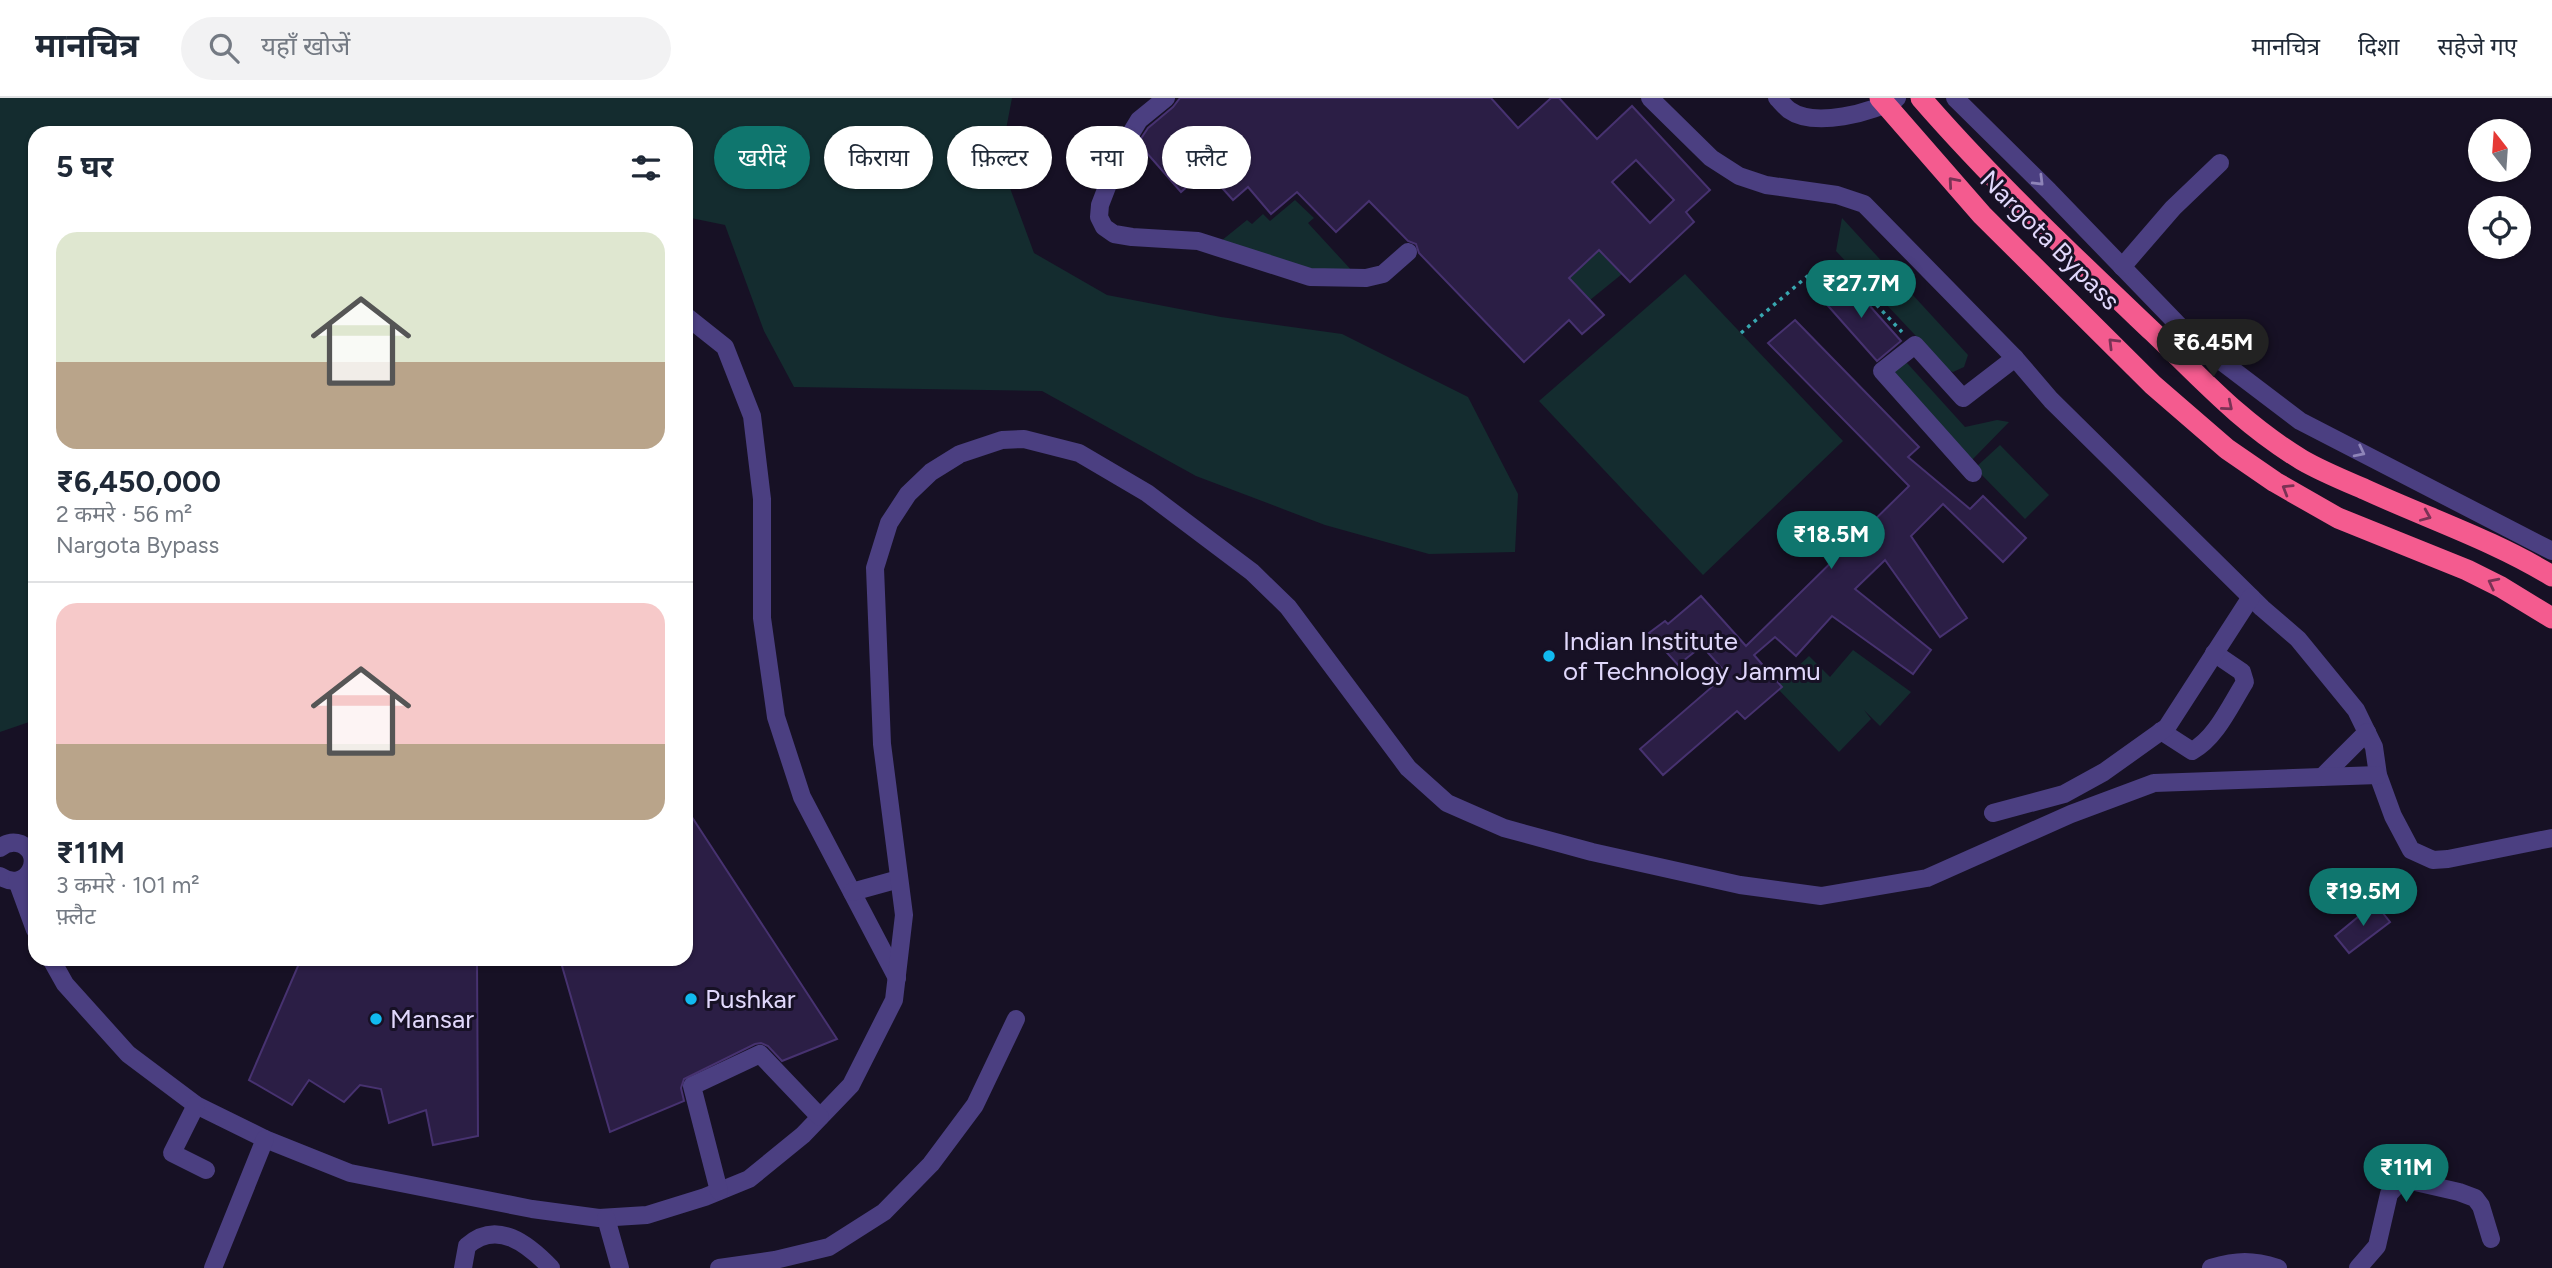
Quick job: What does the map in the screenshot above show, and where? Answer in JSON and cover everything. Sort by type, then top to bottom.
[{"type":"highway","name":"Nargota Bypass","points":[[1921,98],[2061,246],[2154,333],[2222,402],[2260,432],[2303,461],[2500,548],[2552,576]]},
{"type":"highway","name":"Nargota Bypass","points":[[1887,100],[1982,215],[2153,384],[2227,449],[2338,518],[2467,570],[2552,618]]},
{"type":"street","points":[[1166,98],[1139,120],[1122,148],[1100,205],[1098,216],[1104,227],[1114,234],[1198,241],[1310,277],[1366,278],[1383,274],[1408,252]]},
{"type":"street","points":[[1650,98],[1712,158],[1739,176],[1766,185],[1837,195],[1864,204],[2015,358],[2051,400],[2251,597],[2298,639],[2325,670],[2356,710],[2367,732],[2374,747],[2378,775],[2393,816],[2411,850],[2433,860],[2552,838]]},
{"type":"street","points":[[1777,98],[1789,110],[1811,117],[1849,116],[1887,100]]},
{"type":"street","points":[[1955,98],[2192,340],[2300,421],[2552,551]]},
{"type":"street","points":[[2122,267],[2173,208],[2220,163]]},
{"type":"street","points":[[693,322],[725,347],[752,416],[762,499],[762,618],[776,717],[802,797],[897,978]]},
{"type":"street","points":[[1973,472],[1882,372],[1915,345],[1963,398],[2015,358]]},
{"type":"street","points":[[55,966],[65,984],[128,1054],[196,1105],[265,1139],[350,1173],[532,1209],[606,1217],[647,1215],[750,1179],[851,1086],[894,1000],[904,915],[882,744],[875,568],[889,523],[908,494],[931,472],[960,454],[1002,440],[1024,439],[1079,453],[1147,493],[1252,572],[1288,607],[1408,768],[1447,803],[1504,828],[1592,852],[1740,884],[1821,896],[1927,878],[2071,814],[2154,783],[2378,775]]},
{"type":"street","points":[[1993,813],[2064,794],[2104,772],[2167,727],[2251,597]]},
{"type":"street","points":[[2161,731],[2192,751],[2201,746],[2218,726],[2245,682],[2242,672],[2214,653]]},
{"type":"street","points":[[2322,777],[2367,732]]},
{"type":"street","points":[[1,841],[15,842],[28,850]]},
{"type":"street","points":[[28,873],[9,878],[28,916]]},
{"type":"street","points":[[852,892],[899,879]]},
{"type":"street","points":[[726,1268],[830,1247],[884,1212],[931,1164],[975,1105],[1016,1019]]},
{"type":"street","points":[[719,1191],[692,1086],[760,1054],[820,1117]]},
{"type":"street","points":[[196,1105],[172,1153],[206,1170]]},
{"type":"street","points":[[213,1268],[265,1139]]},
{"type":"street","points":[[2358,1268],[2377,1246],[2389,1194],[2399,1184],[2411,1181],[2475,1198],[2481,1206],[2491,1238]]},
{"type":"street","points":[[606,1217],[620,1268]]},
{"type":"street","points":[[463,1268],[467,1246],[475,1238],[498,1233],[537,1253],[551,1268]]},
{"type":"street","points":[[2211,1268],[2233,1262],[2257,1262],[2278,1268]]},
{"type":"path","points":[[1741,332],[1817,268],[1832,262],[1839,265],[1906,336]]},
{"type":"green space","points":[[0,98],[1012,98],[1007,126],[947,126],[947,189],[1010,189],[1034,253],[1107,295],[1221,317],[1342,334],[1468,397],[1518,494],[1515,552],[1429,554],[1325,525],[1196,476],[1042,391],[794,387],[764,331],[725,225],[693,218],[693,126],[28,126],[28,722],[0,732]]},
{"type":"green space","points":[[1295,200],[1314,218],[1308,223],[1354,273],[1313,271],[1221,241],[1247,220],[1252,224],[1263,214],[1270,221]]},
{"type":"green space","points":[[1842,218],[1968,355],[1964,367],[1953,372],[1948,370],[1836,251]]},
{"type":"green space","points":[[1599,250],[1622,274],[1590,300],[1569,278]]},
{"type":"green space","points":[[1685,274],[1843,441],[1703,575],[1539,401]]},
{"type":"green space","points":[[1907,363],[1965,427],[1997,420],[2009,422],[1970,462],[1893,371],[1896,366]]},
{"type":"green space","points":[[2000,445],[2049,495],[2025,519],[1975,468]]},
{"type":"green space","points":[[1853,650],[1911,692],[1880,726],[1864,710],[1871,719],[1839,752],[1776,687],[1809,656],[1830,677]]},
{"type":"building","points":[[1180,98],[1491,98],[1518,128],[1551,98],[1559,98],[1597,139],[1632,106],[1710,190],[1686,212],[1694,222],[1630,282],[1599,250],[1569,278],[1604,315],[1582,334],[1569,320],[1524,362],[1419,253],[1416,244],[1408,241],[1369,201],[1336,232],[1297,192],[1271,214],[1250,189],[1251,126],[1162,126],[1162,170],[1148,154],[1148,128]],"holes":[[[1636,160],[1674,200],[1650,223],[1612,182]]]},
{"type":"building","points":[[1223,189],[1246,189],[1233,200]]},
{"type":"building","points":[[1845,278],[1901,341],[1877,361],[1822,299]]},
{"type":"building","points":[[1795,320],[1919,447],[1908,457],[1970,509],[1983,496],[2026,538],[2003,562],[1943,504],[1911,536],[1967,618],[1940,637],[1885,560],[1855,589],[1931,650],[1913,674],[1832,616],[1796,656],[1775,637],[1754,655],[1782,687],[1745,719],[1737,711],[1663,775],[1640,749],[1727,674],[1702,646],[1678,665],[1649,633],[1665,621],[1668,624],[1701,596],[1746,646],[1909,486],[1768,343]]},
{"type":"building","name":"Pushkar","points":[[693,819],[837,1039],[782,1061],[768,1046],[755,1044],[684,1079],[681,1088],[684,1101],[610,1132],[562,966],[693,966]]},
{"type":"building","points":[[2375,903],[2390,922],[2349,953],[2335,936]]},
{"type":"building","name":"Mansar","points":[[298,966],[477,966],[478,1136],[433,1145],[426,1110],[389,1123],[381,1089],[360,1085],[344,1102],[309,1080],[292,1105],[249,1080]]},
{"type":"place","name":"Indian Institute of Technology Jammu","points":[[1549,656]]},
{"type":"place","name":"Pushkar","points":[[691,999]]},
{"type":"place","name":"Mansar","points":[[376,1019]]}]
